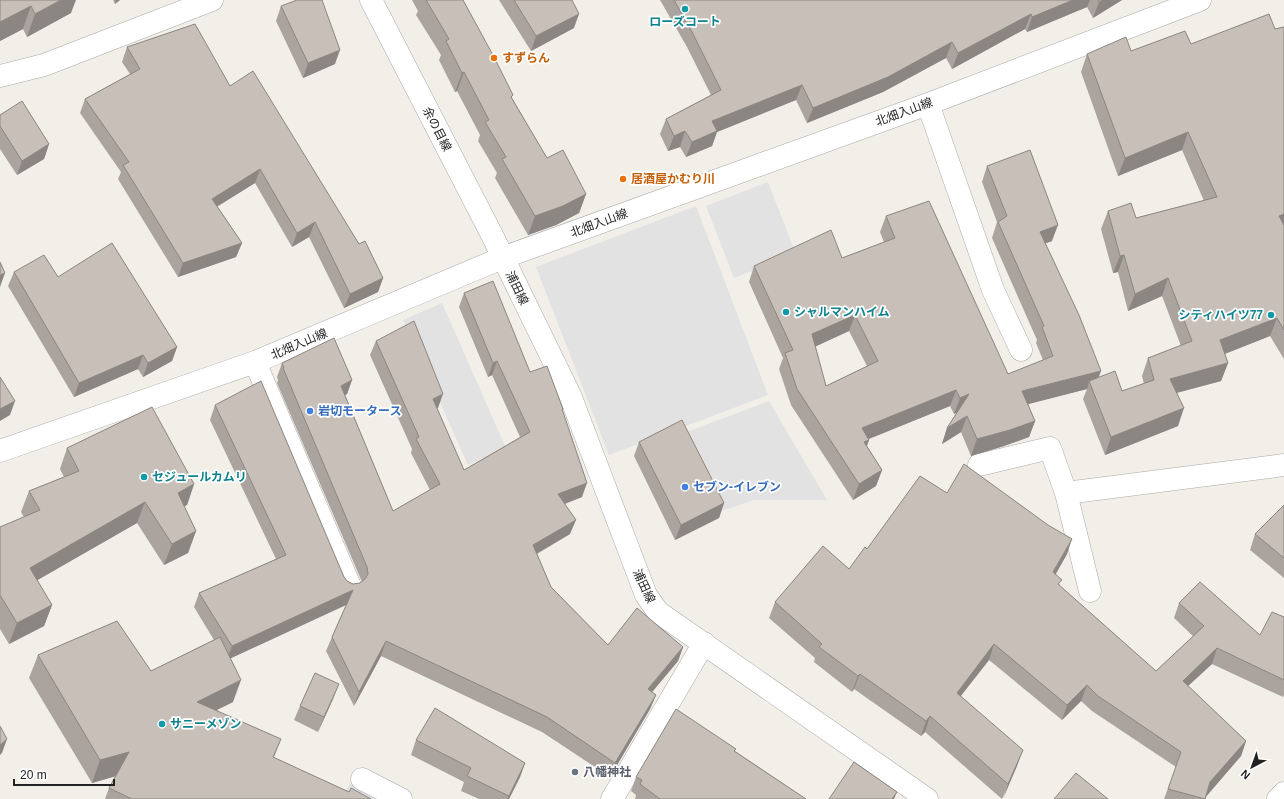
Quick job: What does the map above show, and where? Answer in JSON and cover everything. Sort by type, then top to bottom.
[{"type":"street","points":[[0,76],[44,65],[212,0]]},
{"type":"street","name":"余の目線","points":[[371,0],[493,237],[502,258]]},
{"type":"street","name":"北畑入山線","points":[[0,451],[255,362],[502,258],[928,104],[1200,0]]},
{"type":"street","points":[[928,104],[993,290],[1021,350]]},
{"type":"street","name":"浦田線","points":[[502,258],[570,395],[646,595],[658,612],[927,799]]},
{"type":"street","points":[[255,362],[350,586]]},
{"type":"street","points":[[979,465],[1050,448],[1066,493],[1090,591]]},
{"type":"street","points":[[1066,493],[1284,465]]},
{"type":"street","points":[[612,799],[704,644]]},
{"type":"street","points":[[362,779],[401,799]]},
{"type":"street","points":[[1278,799],[1284,793]]},
{"type":"shaded area","points":[[768,182],[796,254],[734,278],[706,206]]},
{"type":"shaded area","points":[[696,206],[768,395],[609,455],[536,267]]},
{"type":"shaded area","points":[[442,303],[506,448],[468,465],[403,320]]},
{"type":"shaded area","points":[[769,401],[827,500],[754,500],[719,512],[684,433]]},
{"type":"shaded area","points":[[350,784],[381,799],[342,799]]},
{"type":"building","points":[[0,0],[61,0],[35,14],[31,6],[0,22]]},
{"type":"building","points":[[297,0],[322,0],[340,50],[308,63],[281,6]]},
{"type":"building","points":[[426,0],[463,0],[513,95],[511,97],[547,158],[563,150],[586,194],[563,206],[535,216],[502,159],[506,157],[485,122],[489,120],[464,72],[462,73],[446,41],[449,39]]},
{"type":"building","points":[[514,0],[572,0],[579,14],[536,36]]},
{"type":"building","points":[[674,0],[1073,0],[1032,17],[1031,14],[958,53],[952,42],[888,77],[813,108],[802,85],[712,121],[717,131],[692,142],[685,131],[674,136],[666,119],[721,90]]},
{"type":"building","points":[[1269,14],[1275,29],[1284,27],[1284,214],[1279,216],[1284,225],[1284,330],[1277,318],[1220,340],[1228,363],[1170,379],[1184,408],[1111,437],[1089,381],[1115,371],[1122,391],[1154,380],[1148,358],[1192,341],[1168,278],[1135,294],[1124,255],[1120,256],[1108,211],[1131,203],[1136,218],[1217,197],[1188,132],[1125,158],[1087,54],[1126,37],[1131,51],[1185,31],[1191,44]]},
{"type":"building","points":[[195,24],[230,86],[253,71],[359,244],[365,241],[383,278],[350,294],[315,222],[297,233],[260,169],[212,199],[242,243],[183,263],[123,165],[129,162],[85,99],[140,69],[127,47]]},
{"type":"building","points":[[22,101],[49,144],[22,161],[0,126],[0,115]]},
{"type":"building","points":[[1030,150],[1058,225],[1040,232],[1079,315],[1101,371],[1022,391],[1035,421],[977,439],[967,416],[947,428],[969,394],[960,398],[956,390],[862,428],[869,440],[864,442],[882,470],[859,484],[797,389],[785,353],[793,350],[754,266],[831,230],[842,258],[895,238],[886,216],[929,201],[1008,374],[1053,356],[1042,327],[1044,326],[998,222],[1007,216],[987,166]],"holes":[[[855,315],[878,361],[826,386],[812,334]]]},
{"type":"building","points":[[112,243],[177,347],[148,363],[143,355],[79,383],[14,272],[44,255],[58,277]]},
{"type":"building","points":[[0,262],[5,273],[0,275]]},
{"type":"building","points":[[493,281],[530,372],[547,366],[563,409],[587,483],[558,494],[576,520],[533,545],[551,587],[608,645],[637,608],[683,647],[648,689],[656,695],[615,763],[547,717],[386,641],[359,692],[332,637],[353,590],[232,646],[199,593],[286,555],[215,405],[261,381],[344,577],[347,581],[353,584],[360,583],[368,574],[367,567],[282,363],[334,338],[352,380],[341,386],[393,511],[440,484],[416,439],[419,437],[376,341],[414,321],[443,394],[433,399],[464,470],[530,432],[497,361],[493,363],[464,293]]},
{"type":"building","points":[[0,377],[15,401],[0,409]]},
{"type":"building","points":[[152,407],[194,484],[178,493],[196,531],[172,544],[145,502],[30,568],[52,605],[17,623],[0,595],[0,527],[40,510],[29,491],[79,471],[67,448]]},
{"type":"building","points":[[682,420],[724,503],[681,525],[639,442]]},
{"type":"building","points":[[964,464],[1048,525],[1072,539],[1053,572],[1062,580],[1058,584],[1156,671],[1204,626],[1179,603],[1200,582],[1260,635],[1272,612],[1284,617],[1284,680],[1217,648],[1183,681],[1246,741],[1210,782],[1205,799],[1168,789],[1181,752],[1098,696],[1087,685],[1067,705],[994,644],[957,693],[1023,750],[1008,784],[930,716],[926,721],[860,674],[858,676],[819,647],[822,644],[775,602],[823,546],[849,569],[865,547],[867,549],[920,476],[947,493]]},
{"type":"building","points":[[1284,505],[1284,558],[1255,534]]},
{"type":"building","points":[[117,621],[151,671],[220,637],[241,680],[197,702],[281,739],[273,757],[349,792],[351,788],[371,799],[132,799],[109,788],[129,752],[100,760],[38,655]]},
{"type":"building","points":[[315,673],[339,684],[324,717],[300,706]]},
{"type":"building","points":[[435,708],[525,763],[509,796],[467,776],[471,768],[416,740]]},
{"type":"building","points":[[676,709],[736,749],[734,751],[806,799],[660,799],[640,784],[642,780],[636,777]]},
{"type":"building","points":[[0,726],[7,739],[0,745]]},
{"type":"building","points":[[854,762],[897,792],[892,799],[829,799]]},
{"type":"building","points":[[1076,773],[1108,799],[1054,799]]},
{"type":"place","name":"ローズコート","points":[[685,9]]},
{"type":"place","name":"すずらん","points":[[494,58]]},
{"type":"place","name":"居酒屋かむり川","points":[[623,179]]},
{"type":"place","name":"シャルマンハイム","points":[[786,312]]},
{"type":"place","name":"シティハイツ77","points":[[1271,315]]},
{"type":"place","name":"岩切モータース","points":[[310,411]]},
{"type":"place","name":"セジュールカムリ","points":[[144,477]]},
{"type":"place","name":"セブン-イレブン","points":[[685,487]]},
{"type":"place","name":"サニーメゾン","points":[[162,724]]},
{"type":"place","name":"八幡神社","points":[[575,772]]}]
